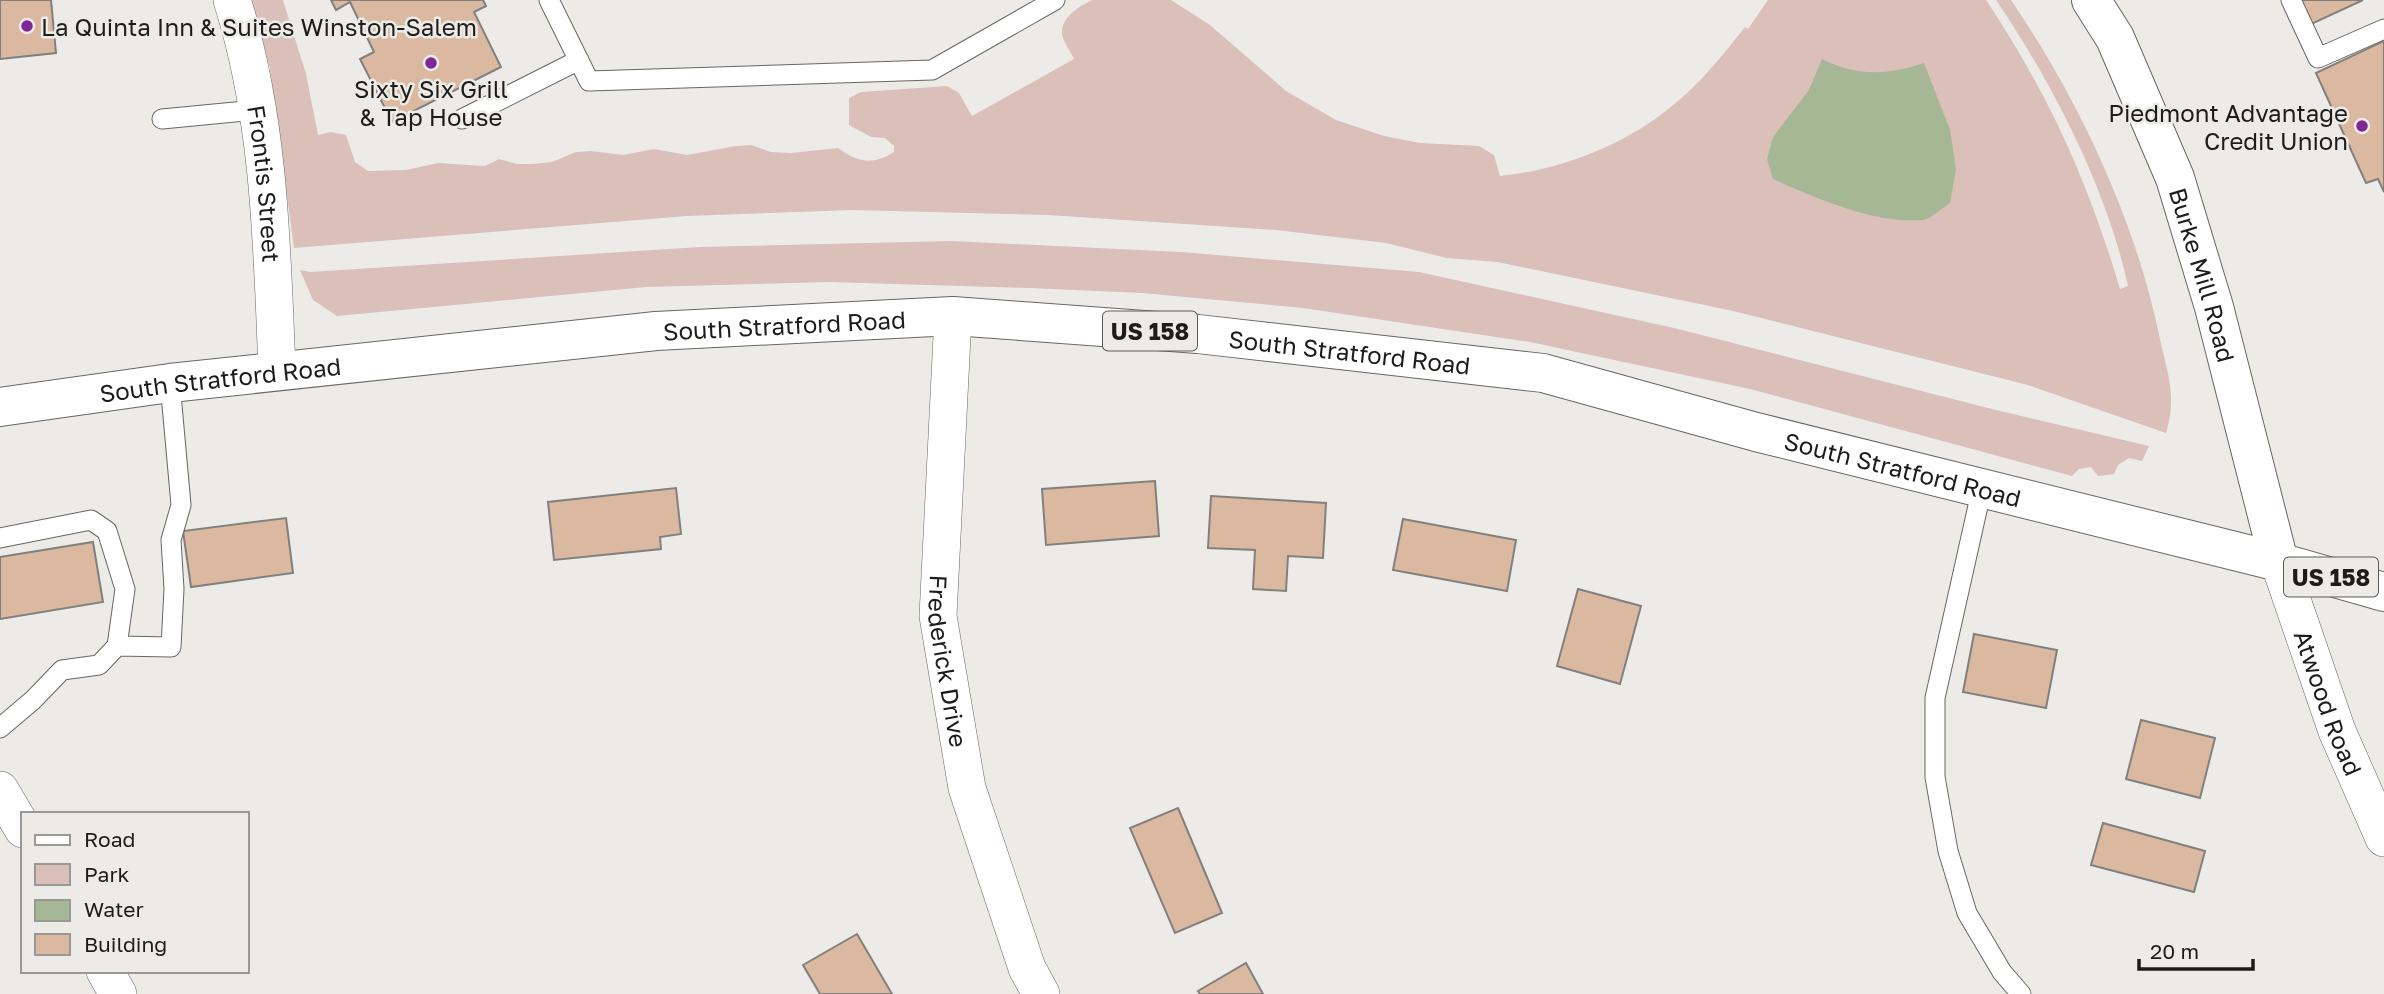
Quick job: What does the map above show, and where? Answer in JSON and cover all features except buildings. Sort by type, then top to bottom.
[{"type":"main road","name":"Burke Mill Road","points":[[2091,0],[2115,38],[2175,178],[2214,307],[2279,562]]},
{"type":"main road","name":"South Stratford Road","points":[[0,407],[170,383],[656,331],[953,316],[1198,334],[1543,373],[1756,432],[2279,562],[2384,592]]},
{"type":"street","name":"Frontis Street","points":[[232,0],[243,34],[267,180],[277,371]]},
{"type":"street","name":"Frederick Drive","points":[[953,316],[938,615],[967,788],[1027,968],[1041,994]]},
{"type":"street","name":"Atwood Road","points":[[2279,562],[2337,732],[2384,838]]},
{"type":"street","points":[[0,790],[21,826]]},
{"type":"street","points":[[106,973],[118,994]]},
{"type":"lane","points":[[549,0],[589,80],[932,70],[1055,0]]},
{"type":"lane","points":[[2291,0],[2318,58],[2384,29]]},
{"type":"lane","points":[[462,119],[579,60]]},
{"type":"lane","points":[[162,119],[256,110]]},
{"type":"lane","points":[[117,646],[171,647],[174,589],[171,540],[181,505],[170,383]]},
{"type":"lane","points":[[1982,488],[1935,698],[1935,777],[1948,851],[1967,913],[2002,972],[2021,994]]},
{"type":"lane","points":[[0,538],[91,520],[107,531],[125,589],[117,646],[99,665],[62,670],[33,701],[0,728]]},
{"type":"green space","points":[[251,0],[283,0],[306,74],[318,135],[331,132],[346,135],[355,162],[368,171],[406,170],[438,163],[485,166],[499,159],[517,164],[532,164],[552,162],[576,152],[591,151],[623,155],[654,149],[687,155],[751,145],[771,152],[791,153],[838,148],[852,157],[872,161],[894,152],[894,146],[885,138],[871,137],[849,125],[849,98],[861,92],[947,86],[959,93],[972,116],[1074,59],[1062,33],[1068,17],[1082,5],[1092,0],[1171,0],[1210,25],[1286,91],[1336,120],[1384,136],[1420,143],[1479,146],[1494,155],[1500,176],[1546,168],[1591,153],[1634,133],[1654,120],[1702,79],[1745,27],[1748,29],[1768,0],[1986,0],[2029,69],[2064,139],[2094,211],[2120,289],[2128,286],[2106,212],[2075,137],[2037,66],[1996,0],[2011,0],[2036,38],[2082,120],[2120,206],[2136,250],[2166,364],[2171,396],[2169,420],[2166,433],[2028,385],[1733,311],[1497,262],[1447,258],[1386,243],[1276,230],[1048,215],[853,210],[687,216],[294,248],[270,68]]},
{"type":"green space","points":[[952,241],[1181,252],[1419,272],[1674,328],[2149,446],[2142,461],[2129,458],[2118,465],[2114,474],[2098,476],[2091,467],[2079,469],[2072,476],[1750,389],[1530,342],[1303,308],[1142,293],[830,282],[646,287],[337,316],[313,300],[300,270],[310,272],[700,247]]},
{"type":"water","points":[[1822,59],[1848,69],[1873,72],[1898,70],[1924,63],[1950,130],[1956,169],[1950,203],[1933,216],[1922,220],[1885,218],[1846,208],[1773,179],[1767,159],[1773,137],[1809,90]]},
{"type":"place","name":"La Quinta Inn & Suites Winston-Salem","points":[[27,26]]},
{"type":"place","name":"Sixty Six Grill & Tap House","points":[[431,63]]},
{"type":"place","name":"Piedmont Advantage Credit Union","points":[[2362,126]]}]
